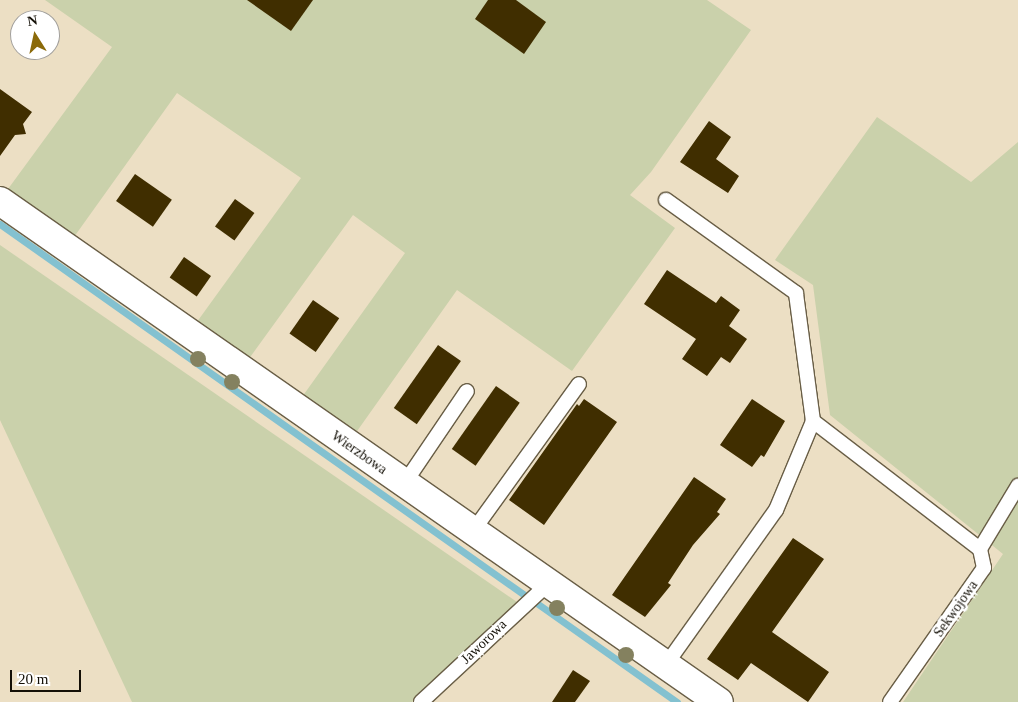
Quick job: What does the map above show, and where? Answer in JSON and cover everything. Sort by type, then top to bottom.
[{"type":"street","name":"Wierzbowa","points":[[0,201],[664,666],[719,702]]},
{"type":"lane","points":[[664,666],[776,510],[813,421],[796,293],[666,200]]},
{"type":"lane","points":[[473,531],[578,384]]},
{"type":"lane","points":[[404,484],[467,391]]},
{"type":"lane","points":[[813,421],[980,550],[1018,486]]},
{"type":"lane","name":"Sekwojowa","points":[[890,702],[984,568],[980,550]]},
{"type":"lane","name":"Jaworowa","points":[[421,702],[548,584]]},
{"type":"green space","points":[[45,0],[707,0],[751,30],[651,172],[630,195],[675,228],[572,371],[457,290],[355,434],[302,397],[405,253],[353,215],[248,360],[194,326],[301,178],[177,93],[74,237],[8,189],[112,47]]},
{"type":"green space","points":[[877,117],[971,182],[1018,142],[1018,702],[903,702],[1003,554],[830,415],[813,285],[775,260]]},
{"type":"green space","points":[[0,245],[517,602],[412,702],[132,702],[0,420]]},
{"type":"building","points":[[247,0],[313,0],[291,31]]},
{"type":"building","points":[[488,0],[516,0],[546,22],[524,54],[475,19]]},
{"type":"building","points":[[0,89],[32,112],[23,124],[26,134],[15,135],[0,156]]},
{"type":"building","points":[[709,121],[731,137],[716,159],[739,176],[728,193],[680,162]]},
{"type":"building","points":[[135,174],[172,200],[153,227],[116,201]]},
{"type":"building","points":[[235,199],[254,213],[234,241],[215,227]]},
{"type":"building","points":[[184,257],[211,276],[197,296],[170,277]]},
{"type":"building","points":[[667,270],[716,303],[721,296],[740,310],[729,326],[747,339],[730,363],[721,357],[707,376],[682,359],[696,339],[644,304]]},
{"type":"building","points":[[313,300],[339,318],[316,352],[289,334]]},
{"type":"building","points":[[438,345],[461,361],[417,424],[394,408]]},
{"type":"building","points":[[496,386],[520,403],[476,466],[452,449]]},
{"type":"building","points":[[584,399],[617,422],[544,525],[509,500],[577,404],[579,406]]},
{"type":"building","points":[[752,399],[785,421],[764,457],[761,455],[752,467],[720,445]]},
{"type":"building","points":[[694,477],[726,499],[717,512],[720,514],[693,545],[668,583],[671,585],[645,617],[612,595]]},
{"type":"building","points":[[793,538],[824,559],[772,632],[829,672],[808,702],[751,663],[738,680],[707,659]]},
{"type":"building","points":[[573,670],[590,681],[575,702],[552,702]]},
{"type":"waterway","points":[[0,224],[523,594]]},
{"type":"waterway","points":[[538,604],[677,702]]}]
